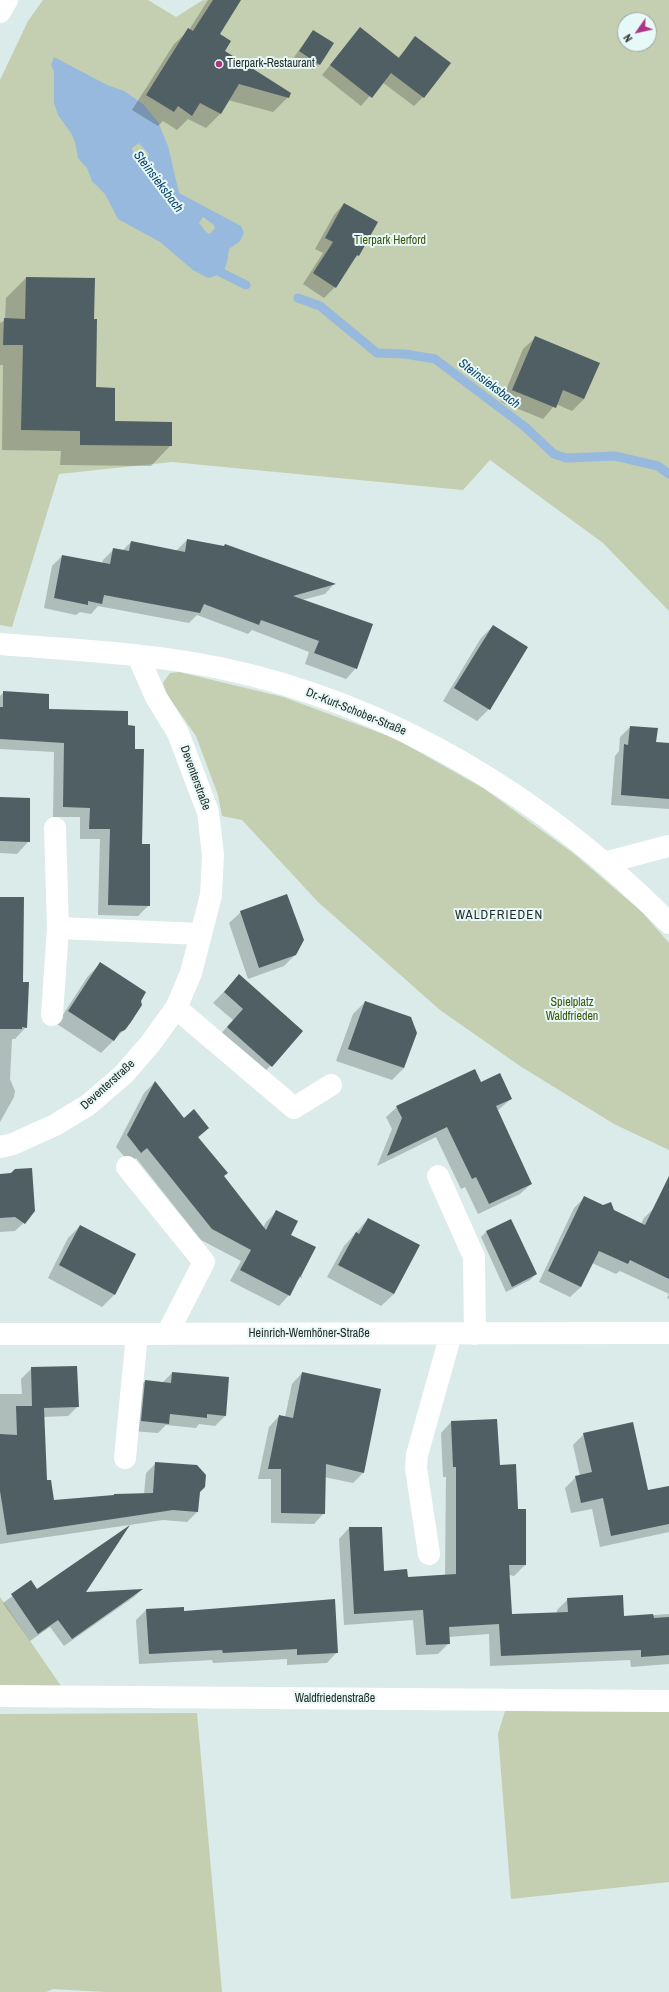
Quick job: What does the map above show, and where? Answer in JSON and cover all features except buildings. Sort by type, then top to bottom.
[{"type":"street","points":[[0,12],[7,0]]},
{"type":"street","name":"Dr.-Kurt-Schober-Straße","points":[[0,644],[138,656],[227,670],[314,693],[383,720],[461,760],[538,811],[634,888],[669,923]]},
{"type":"street","name":"Deventerstraße","points":[[0,1148],[13,1144],[56,1125],[88,1105],[124,1074],[150,1044],[176,1008],[191,973],[211,889],[212,855],[208,812],[178,732],[156,697],[138,656]]},
{"type":"street","points":[[52,1015],[58,928],[55,828]]},
{"type":"street","points":[[604,863],[669,846]]},
{"type":"street","points":[[58,928],[201,934]]},
{"type":"street","points":[[176,1008],[294,1108],[331,1085]]},
{"type":"street","points":[[127,1167],[204,1262],[167,1334]]},
{"type":"street","points":[[438,1176],[474,1257],[475,1334]]},
{"type":"street","name":"Heinrich-Wemhöner-Straße","points":[[0,1334],[669,1333]]},
{"type":"street","points":[[125,1458],[137,1334]]},
{"type":"street","points":[[429,1554],[416,1468],[417,1455],[451,1334]]},
{"type":"street","name":"Waldfriedenstraße","points":[[0,1696],[669,1701]]},
{"type":"green space","name":"Tierpark Herford","points":[[43,0],[148,0],[176,17],[203,0],[669,0],[669,611],[603,543],[490,460],[463,490],[172,462],[59,474],[12,627],[0,625],[0,80],[28,21]]},
{"type":"green space","name":"Spielplatz Waldfrieden","points":[[179,672],[283,697],[394,738],[483,788],[573,853],[642,912],[669,943],[669,1150],[614,1124],[520,1066],[440,1010],[318,902],[242,820],[222,816],[218,795],[196,736],[166,693],[163,683],[170,673]]},
{"type":"green space","points":[[0,1597],[61,1686],[0,1686]]},
{"type":"green space","points":[[505,1711],[669,1712],[669,1882],[511,1899],[498,1734]]},
{"type":"green space","points":[[197,1713],[222,1992],[105,1992],[53,1989],[46,1992],[0,1992],[0,1714]]},
{"type":"water","points":[[54,57],[107,85],[124,91],[143,104],[158,122],[168,146],[179,193],[241,226],[244,233],[240,241],[229,249],[226,264],[222,272],[214,277],[208,278],[193,270],[160,242],[118,219],[105,194],[92,181],[87,168],[78,158],[75,142],[71,133],[58,115],[54,103],[54,71],[51,65]],"holes":[[[139,143],[149,154],[145,161],[141,162],[135,156],[132,148]],[[203,217],[214,225],[215,228],[210,234],[206,232],[199,223]]]},
{"type":"waterway","name":"Steinsieksbach","points":[[214,266],[222,273],[246,285]]},
{"type":"waterway","name":"Steinsieksbach","points":[[298,298],[320,306],[377,353],[405,354],[435,359],[524,426],[554,454],[566,458],[615,456],[658,466],[669,474]]},
{"type":"place","name":"Tierpark-Restaurant","points":[[219,64]]},
{"type":"district","name":"WALDFRIEDEN","points":[[499,916]]}]
